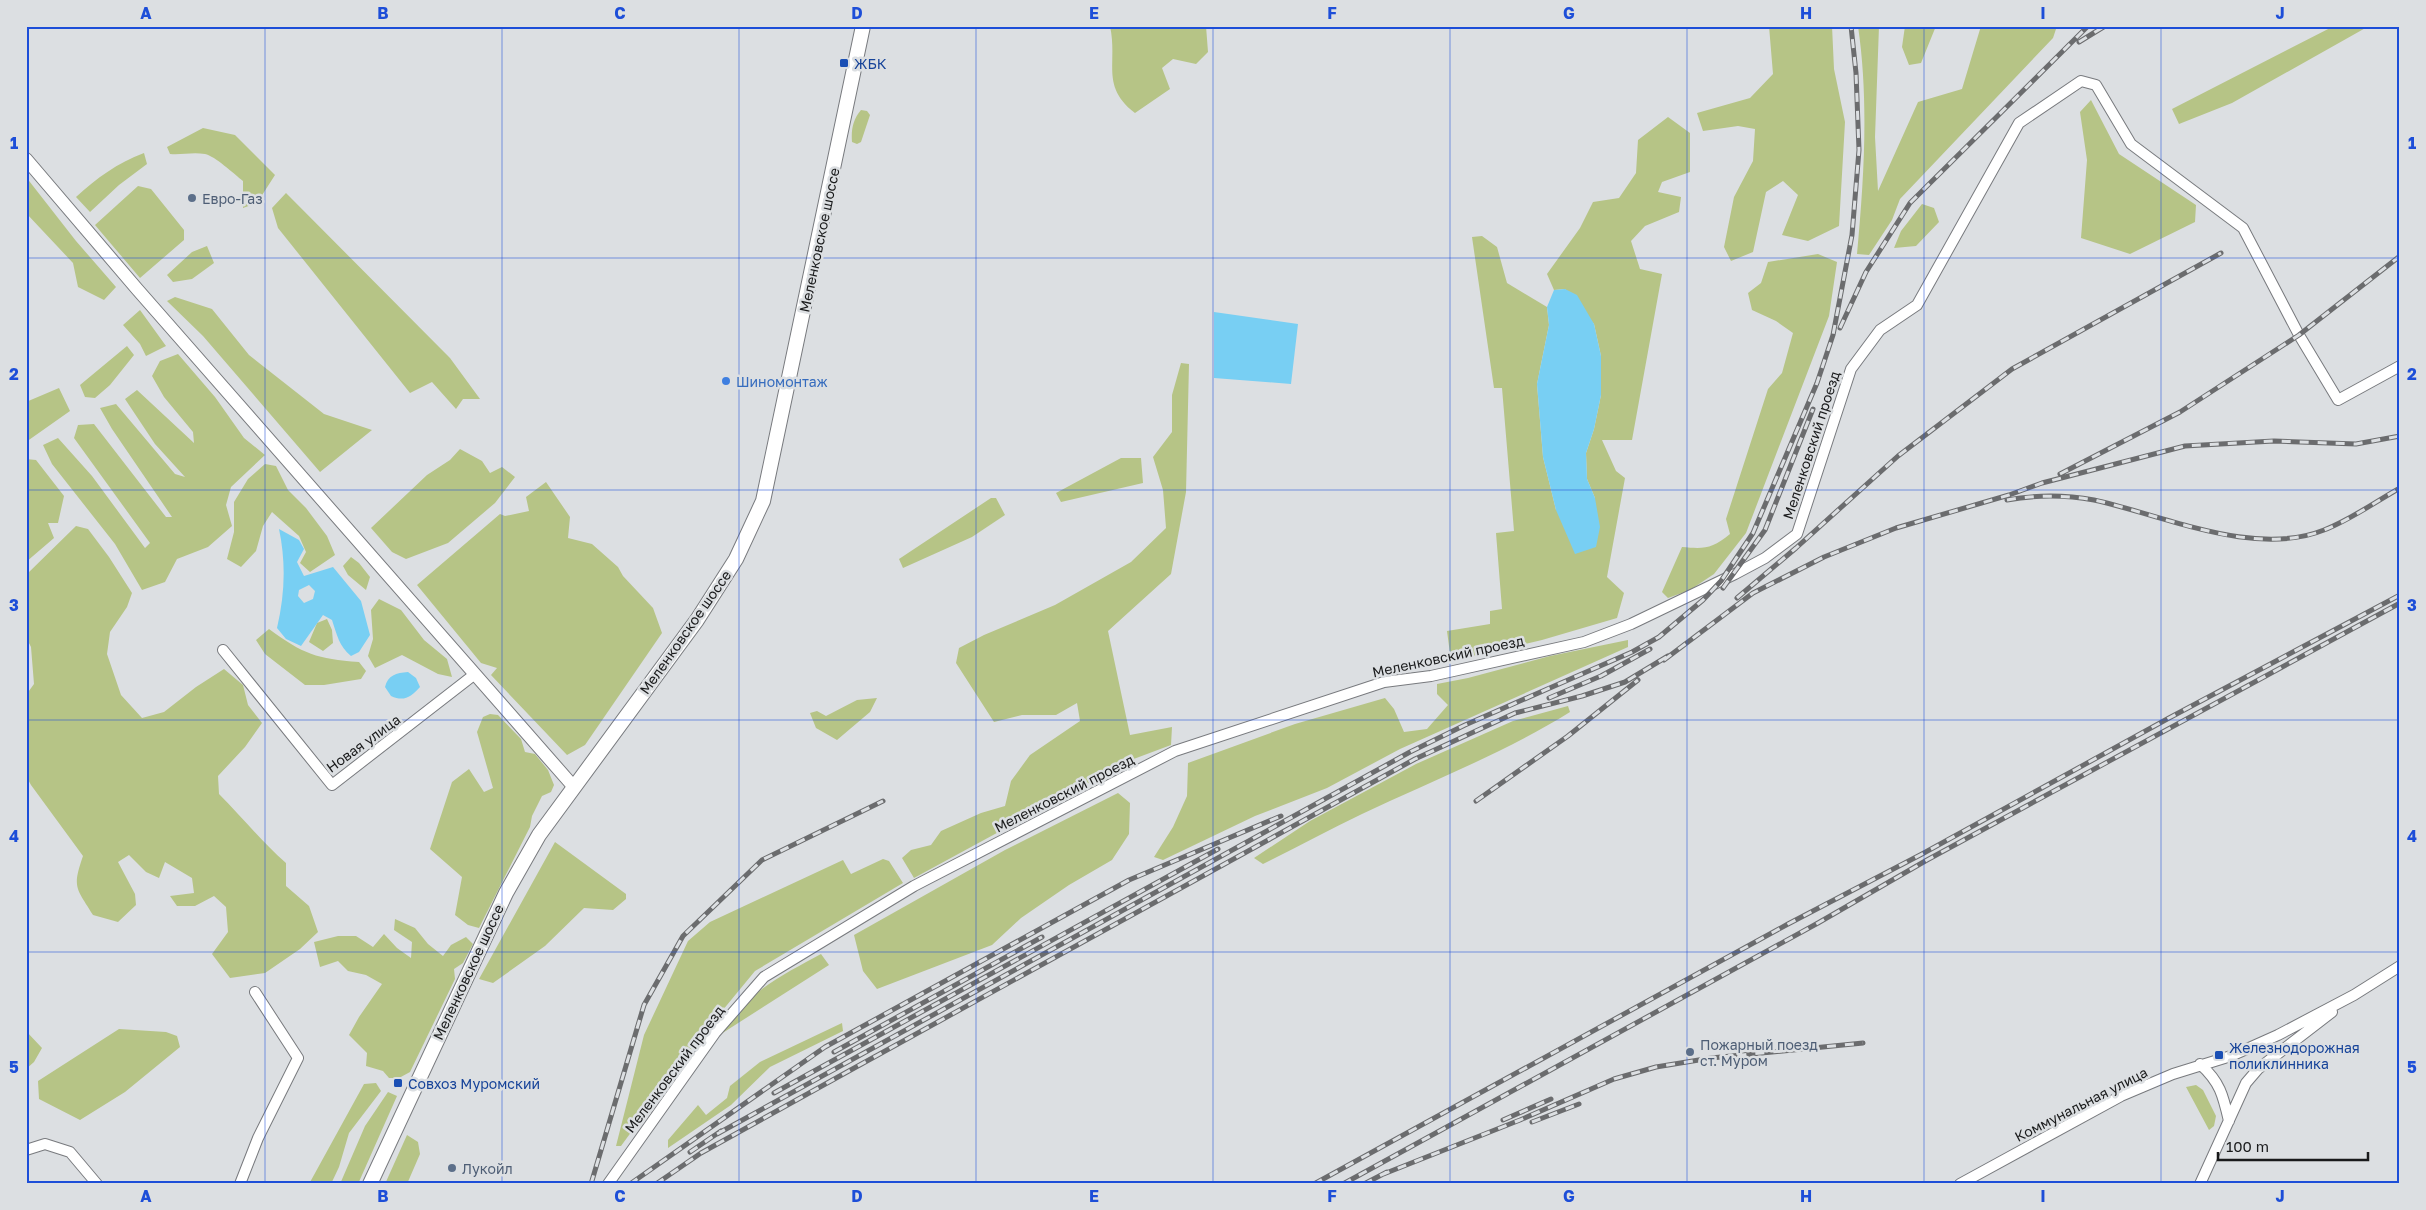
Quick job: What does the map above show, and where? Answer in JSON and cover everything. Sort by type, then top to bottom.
[{"type":"main road","name":"Меленковское шоссе","points":[[370,1184],[506,893],[539,835],[573,786],[697,620],[736,559],[763,501],[863,26]]},
{"type":"street","name":"Меленковский проезд","points":[[608,1184],[715,1033],[764,977],[914,886],[1175,751],[1384,682],[1431,676],[1584,642],[1630,624],[1735,574],[1764,558],[1797,534],[1851,369],[1880,330],[1917,304],[2019,123],[2080,81],[2096,85],[2131,144],[2243,228],[2299,335],[2338,400],[2400,366]]},
{"type":"street","points":[[26,159],[137,289],[573,786]]},
{"type":"street","name":"Новая улица","points":[[223,650],[332,785],[476,674]]},
{"type":"street","points":[[2200,1184],[2246,1083],[2258,1069],[2354,994],[2400,966]]},
{"type":"street","points":[[240,1184],[258,1138],[298,1058],[255,992]]},
{"type":"street","name":"Коммунальная улица","points":[[1960,1184],[2122,1096],[2200,1064],[2231,1056],[2278,1034],[2354,994]]},
{"type":"street","points":[[2200,1064],[2214,1077],[2224,1100],[2229,1121]]},
{"type":"street","points":[[26,1150],[45,1144],[70,1152],[98,1184]]},
{"type":"green space","points":[[1110,26],[1206,26],[1208,52],[1196,64],[1173,59],[1162,68],[1170,89],[1135,113],[1117,93],[1114,83]]},
{"type":"green space","points":[[1769,26],[1832,26],[1834,69],[1845,122],[1839,226],[1808,241],[1782,235],[1798,195],[1783,181],[1766,192],[1753,252],[1731,261],[1724,247],[1734,197],[1753,161],[1755,129],[1738,126],[1703,131],[1697,113],[1750,98],[1773,74]]},
{"type":"green space","points":[[1858,26],[1879,26],[1875,137],[1878,191],[1918,102],[1962,89],[1981,26],[2057,26],[2053,38],[1900,199],[1892,220],[1869,255],[1857,254],[1864,140],[1863,83]]},
{"type":"green space","points":[[1905,26],[1936,26],[1921,63],[1909,65],[1902,47]]},
{"type":"green space","points":[[2334,26],[2369,26],[2232,103],[2179,124],[2172,109]]},
{"type":"green space","points":[[2091,100],[2119,154],[2196,205],[2195,222],[2130,254],[2081,238],[2087,160],[2080,112]]},
{"type":"green space","points":[[861,110],[867,111],[870,115],[861,142],[857,144],[852,142],[852,129],[854,121]]},
{"type":"green space","points":[[1668,117],[1690,133],[1690,172],[1662,182],[1658,192],[1681,197],[1679,212],[1645,226],[1631,241],[1640,269],[1662,274],[1632,440],[1602,440],[1616,471],[1625,478],[1607,577],[1624,593],[1617,618],[1542,640],[1451,661],[1447,631],[1490,624],[1490,611],[1502,609],[1496,533],[1514,531],[1502,388],[1494,388],[1472,237],[1482,236],[1497,247],[1507,283],[1547,307],[1549,325],[1537,384],[1543,457],[1556,510],[1595,498],[1587,479],[1586,453],[1594,429],[1601,395],[1601,356],[1594,324],[1565,289],[1554,290],[1547,274],[1580,228],[1593,202],[1619,198],[1636,173],[1638,140]]},
{"type":"green space","points":[[203,128],[235,135],[275,175],[257,203],[243,208],[243,181],[209,155],[200,153],[170,154],[167,147]]},
{"type":"green space","points":[[144,153],[147,164],[119,185],[90,212],[76,197],[125,161]]},
{"type":"green space","points":[[26,177],[76,241],[116,287],[104,300],[78,287],[73,263],[26,213]]},
{"type":"green space","points":[[138,186],[151,189],[184,230],[184,240],[140,278],[95,225]]},
{"type":"green space","points":[[286,193],[450,358],[480,399],[463,399],[456,409],[432,382],[410,393],[278,228],[272,208]]},
{"type":"green space","points":[[1922,204],[1934,208],[1939,222],[1916,246],[1894,248],[1901,231]]},
{"type":"green space","points":[[207,246],[214,263],[192,279],[173,282],[167,275],[192,252]]},
{"type":"green space","points":[[1818,254],[1837,262],[1829,316],[1746,533],[1714,574],[1690,590],[1668,598],[1662,592],[1682,547],[1708,547],[1718,543],[1730,534],[1726,519],[1768,389],[1782,373],[1793,333],[1776,321],[1752,310],[1748,293],[1761,283],[1768,262]]},
{"type":"green space","points":[[175,297],[212,309],[249,355],[324,414],[372,430],[320,472],[203,336],[167,301]]},
{"type":"green space","points":[[140,310],[166,346],[146,356],[140,344],[123,325]]},
{"type":"green space","points":[[127,346],[134,355],[110,385],[95,398],[85,397],[80,385]]},
{"type":"green space","points":[[178,354],[215,397],[244,438],[265,455],[231,487],[226,505],[232,526],[208,547],[177,559],[165,582],[142,590],[115,544],[52,464],[43,445],[58,438],[92,476],[145,548],[150,543],[74,438],[78,425],[94,424],[166,517],[172,517],[112,429],[100,408],[116,404],[175,474],[185,477],[155,444],[125,399],[137,390],[194,443],[193,432],[164,397],[152,376],[160,361]]},
{"type":"green space","points":[[1181,363],[1189,364],[1186,492],[1171,574],[1108,631],[1130,735],[1172,727],[1171,745],[1131,760],[914,878],[902,858],[911,850],[931,845],[941,831],[981,813],[1005,806],[1011,781],[1030,755],[1080,721],[1077,703],[1056,715],[1022,715],[994,722],[956,663],[959,648],[984,635],[1055,605],[1131,562],[1166,528],[1163,490],[1153,457],[1172,432],[1172,395]]},
{"type":"green space","points":[[59,388],[70,411],[26,442],[26,402]]},
{"type":"green space","points":[[460,449],[482,461],[490,473],[502,467],[515,477],[495,503],[448,543],[406,559],[392,552],[371,528],[427,475],[450,460]]},
{"type":"green space","points":[[1121,458],[1141,458],[1143,483],[1061,502],[1056,493]]},
{"type":"green space","points":[[26,459],[36,460],[64,496],[58,523],[48,523],[54,538],[26,562]]},
{"type":"green space","points":[[265,464],[276,466],[288,490],[306,508],[327,536],[335,555],[310,572],[300,563],[306,552],[299,536],[272,512],[263,526],[256,551],[241,567],[227,559],[234,532],[234,502],[248,479]]},
{"type":"green space","points":[[546,482],[570,517],[568,538],[592,544],[618,567],[623,576],[653,608],[662,633],[585,745],[567,755],[491,675],[497,668],[481,663],[417,585],[500,514],[505,516],[529,511],[526,497]]},
{"type":"green space","points":[[991,498],[996,498],[1005,515],[972,537],[903,568],[899,559]]},
{"type":"green space","points":[[76,526],[88,529],[132,593],[127,607],[110,632],[107,654],[121,695],[142,718],[164,712],[196,687],[224,669],[243,685],[248,705],[262,723],[245,747],[218,776],[219,794],[286,863],[286,886],[309,906],[318,932],[300,949],[265,973],[230,978],[212,954],[228,932],[226,907],[214,896],[195,906],[177,906],[170,896],[194,893],[192,878],[165,862],[159,878],[146,872],[129,855],[118,862],[135,894],[136,905],[118,922],[93,915],[78,887],[77,881],[83,856],[26,776],[26,695],[34,684],[31,647],[26,637],[26,575]]},
{"type":"green space","points":[[351,557],[359,563],[370,577],[366,590],[348,575],[343,566]]},
{"type":"green space","points":[[379,599],[401,610],[424,640],[447,659],[452,677],[438,674],[402,655],[375,668],[368,656],[373,639],[371,610]]},
{"type":"green space","points":[[327,619],[332,630],[333,643],[323,651],[309,642],[317,623]]},
{"type":"green space","points":[[269,629],[301,650],[321,657],[359,662],[366,671],[361,679],[324,685],[305,685],[265,654],[256,640]]},
{"type":"green space","points":[[1628,640],[1628,647],[1400,749],[1327,788],[1255,816],[1163,860],[1154,857],[1173,827],[1187,796],[1188,763],[1295,724],[1385,698],[1394,709],[1404,732],[1427,729],[1448,705],[1437,694],[1437,684],[1468,678],[1550,656]]},
{"type":"green space","points":[[877,698],[870,712],[837,740],[816,728],[810,713],[817,711],[826,716],[857,700]]},
{"type":"green space","points":[[1568,706],[1570,712],[1494,754],[1362,814],[1263,864],[1254,858],[1310,821],[1416,764],[1513,721]]},
{"type":"green space","points":[[490,714],[498,715],[521,739],[525,752],[535,754],[548,770],[554,785],[551,792],[542,796],[532,816],[530,827],[479,928],[468,925],[455,915],[462,877],[430,849],[452,782],[469,769],[484,792],[493,788],[477,732],[483,717]]},
{"type":"green space","points":[[1118,793],[1130,803],[1129,834],[1112,860],[1069,885],[1021,918],[992,945],[877,989],[863,971],[854,935],[1005,850]]},
{"type":"green space","points":[[555,842],[626,894],[626,899],[613,910],[584,908],[545,946],[493,983],[479,979]]},
{"type":"green space","points":[[883,859],[889,861],[903,883],[755,971],[699,1039],[621,1146],[616,1146],[644,1035],[688,941],[710,922],[843,860],[851,874]]},
{"type":"green space","points":[[395,919],[415,928],[428,944],[443,956],[451,945],[466,937],[473,944],[463,963],[454,969],[455,979],[410,1072],[399,1078],[389,1078],[383,1071],[366,1066],[367,1053],[349,1035],[382,984],[366,975],[348,971],[338,961],[320,967],[314,942],[338,936],[356,936],[373,947],[384,934],[397,948],[411,958],[412,942],[394,930]]},
{"type":"green space","points":[[821,954],[829,965],[721,1034],[740,1008],[752,997],[793,969]]},
{"type":"green space","points":[[842,1023],[843,1031],[770,1067],[731,1105],[668,1148],[668,1140],[698,1105],[706,1115],[727,1098],[730,1086],[760,1062]]},
{"type":"green space","points":[[119,1029],[166,1032],[177,1036],[180,1047],[125,1092],[80,1120],[39,1099],[38,1081]]},
{"type":"green space","points":[[26,1031],[42,1048],[34,1062],[26,1069]]},
{"type":"green space","points":[[376,1083],[381,1091],[349,1133],[339,1167],[331,1184],[309,1184],[364,1084]]},
{"type":"green space","points":[[2196,1085],[2203,1090],[2216,1116],[2214,1126],[2209,1130],[2186,1087]]},
{"type":"green space","points":[[388,1092],[397,1096],[358,1184],[340,1184],[365,1126]]},
{"type":"green space","points":[[407,1135],[418,1142],[420,1154],[407,1184],[385,1184]]},
{"type":"water","points":[[1565,289],[1577,295],[1594,324],[1601,356],[1601,395],[1594,429],[1586,453],[1587,479],[1595,498],[1600,527],[1596,547],[1575,554],[1556,510],[1543,457],[1537,384],[1549,325],[1547,307],[1554,290]]},
{"type":"water","points":[[1214,312],[1298,324],[1291,384],[1214,378]]},
{"type":"water","points":[[279,529],[299,540],[304,549],[297,562],[304,576],[333,567],[361,601],[370,635],[359,652],[351,656],[347,652],[339,640],[332,620],[323,615],[301,646],[286,639],[277,628],[284,578]],"holes":[[[309,585],[315,591],[313,599],[304,603],[298,596],[299,590]]]},
{"type":"water","points":[[408,672],[416,678],[420,687],[407,698],[400,699],[391,696],[385,687],[390,677]]},
{"type":"railway","points":[[717,1134],[1410,752],[1465,725],[1632,652],[1659,637],[1703,600],[1721,581],[1753,533],[1817,383],[1833,335],[1852,235],[1859,150],[1856,73],[1851,26]]},
{"type":"railway","points":[[1840,328],[1866,272],[1910,203],[2088,26]]},
{"type":"railway","points":[[2079,42],[2105,26]]},
{"type":"railway","points":[[1737,598],[1796,548],[1898,456],[2012,369],[2221,253]]},
{"type":"railway","points":[[2060,474],[2180,412],[2299,335],[2400,256]]},
{"type":"railway","points":[[1723,588],[1765,530],[1813,409]]},
{"type":"railway","points":[[1664,660],[1753,593],[1824,557],[1896,528],[2009,495],[2042,483],[2185,446],[2274,441],[2356,444],[2400,436]]},
{"type":"railway","points":[[2007,500],[2039,496],[2083,498],[2209,531],[2239,537],[2268,539],[2297,537],[2324,530],[2353,516],[2400,488]]},
{"type":"railway","points":[[1314,1184],[1788,924],[1922,854],[2169,718],[2400,595]]},
{"type":"railway","points":[[1343,1184],[1818,923],[1927,860],[2400,603]]},
{"type":"railway","points":[[1549,698],[1601,676],[1650,649]]},
{"type":"railway","points":[[656,1184],[701,1153],[1415,759],[1515,713],[1582,696],[1625,682],[1668,656]]},
{"type":"railway","points":[[1476,801],[1568,736],[1638,680]]},
{"type":"railway","points":[[591,1184],[644,1005],[683,936],[762,860],[883,801]]},
{"type":"railway","points":[[630,1184],[825,1047],[1129,880],[1281,816]]},
{"type":"railway","points":[[774,1093],[1218,849]]},
{"type":"railway","points":[[834,1052],[1042,937]]},
{"type":"railway","points":[[1381,1175],[1520,1120],[1614,1079],[1656,1067],[1711,1058],[1863,1043]]},
{"type":"railway","points":[[1503,1120],[1551,1099]]},
{"type":"railway","points":[[1532,1122],[1579,1104]]},
{"type":"railway","points":[[690,1152],[721,1131]]},
{"type":"railway","points":[[1364,1184],[1387,1172]]},
{"type":"place","name":"ЖБК","points":[[844,63]]},
{"type":"place","name":"Евро-Газ","points":[[192,198]]},
{"type":"place","name":"Шиномонтаж","points":[[726,381]]},
{"type":"place","name":"Пожарный поезд ст. Муром","points":[[1690,1052]]},
{"type":"place","name":"Железнодорожная поликлинника","points":[[2219,1055]]},
{"type":"place","name":"Совхоз Муромский","points":[[398,1083]]},
{"type":"place","name":"Лукойл","points":[[452,1168]]}]
